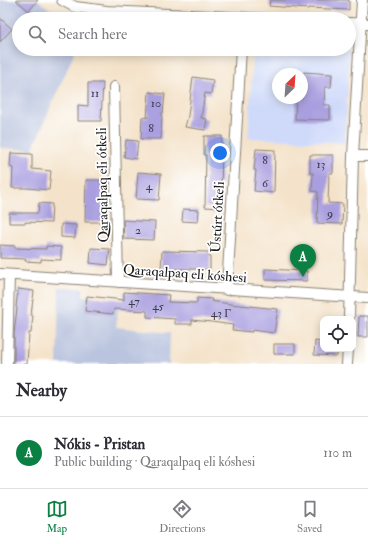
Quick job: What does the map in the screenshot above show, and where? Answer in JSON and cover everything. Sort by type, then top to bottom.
[{"type":"street","points":[[62,0],[74,6],[107,11],[126,12]]},
{"type":"street","points":[[349,316],[353,156],[364,24],[362,0]]},
{"type":"street","name":"Ústúrt ótkeli","points":[[227,290],[241,56]]},
{"type":"street","name":"Qaraqalpaq eli ótkeli","points":[[114,87],[118,282]]},
{"type":"street","points":[[353,156],[368,156]]},
{"type":"street","points":[[5,274],[7,364]]},
{"type":"street","name":"Qaraqalpaq eli kóshesi","points":[[5,274],[227,290],[368,298]]},
{"type":"street","points":[[347,364],[348,352]]},
{"type":"shaded area","points":[[0,0],[16,0],[29,11],[38,0],[53,12],[12,12],[12,56],[73,56],[32,150],[0,148]]},
{"type":"shaded area","points":[[276,56],[349,56],[345,143],[248,138],[253,57],[276,58]]},
{"type":"shaded area","points":[[59,287],[83,288],[83,296],[119,300],[116,327],[170,333],[169,364],[57,364]]},
{"type":"building","points":[[16,0],[38,0],[29,11]]},
{"type":"building","points":[[270,0],[349,0],[349,10],[269,6]]},
{"type":"building","points":[[0,18],[12,29],[0,42]]},
{"type":"building","points":[[308,72],[332,74],[331,87],[325,87],[324,105],[330,105],[330,120],[295,119],[296,104],[308,104]]},
{"type":"building","points":[[193,77],[213,80],[211,94],[205,93],[201,118],[207,119],[205,130],[185,127],[188,116]]},
{"type":"building","points":[[88,83],[103,83],[101,121],[78,121],[78,105],[88,106]]},
{"type":"building","points":[[149,92],[165,94],[162,113],[161,139],[141,139],[142,117],[147,118]]},
{"type":"building","points":[[204,136],[222,136],[221,208],[205,207],[206,155],[204,155]]},
{"type":"building","points":[[126,140],[138,141],[136,159],[124,157]]},
{"type":"building","points":[[256,149],[275,150],[274,193],[254,191]]},
{"type":"building","points":[[11,153],[32,154],[32,169],[51,171],[49,190],[12,188],[13,168],[10,167]]},
{"type":"building","points":[[310,155],[333,155],[333,173],[329,173],[328,203],[343,204],[342,224],[317,223],[318,192],[312,191],[313,173],[310,173]]},
{"type":"building","points":[[138,172],[161,174],[159,200],[136,199]]},
{"type":"building","points":[[86,180],[106,180],[105,222],[85,222]]},
{"type":"building","points":[[39,203],[52,204],[51,223],[9,223],[9,213],[38,213]]},
{"type":"building","points":[[183,209],[199,210],[198,222],[182,221]]},
{"type":"building","points":[[123,220],[155,222],[154,240],[124,239]]},
{"type":"building","points":[[61,224],[76,225],[75,238],[61,237]]},
{"type":"building","points":[[0,245],[15,246],[15,248],[46,249],[46,246],[61,247],[61,260],[41,259],[41,262],[25,261],[26,259],[0,258]]},
{"type":"building","points":[[91,248],[110,249],[108,265],[90,263]]},
{"type":"building","points":[[162,251],[210,252],[210,269],[161,269]]},
{"type":"building","points":[[265,269],[307,271],[307,281],[265,280]]},
{"type":"building","points":[[18,289],[34,291],[31,315],[33,316],[31,333],[29,333],[27,364],[14,364],[14,334]]},
{"type":"building","points":[[124,292],[169,295],[168,302],[197,303],[197,298],[212,299],[211,301],[230,304],[278,309],[274,333],[252,330],[252,332],[232,330],[233,325],[192,320],[192,324],[175,324],[175,319],[147,317],[147,311],[114,309],[113,314],[85,311],[87,296],[124,300]]},
{"type":"building","points":[[359,316],[368,316],[368,337],[358,337]]},
{"type":"building","points":[[315,341],[320,342],[320,352],[337,352],[337,356],[314,355]]},
{"type":"building","points":[[274,344],[295,344],[295,354],[274,354]]},
{"type":"place","name":"Nókis - Pristan","points":[[303,277]]}]
